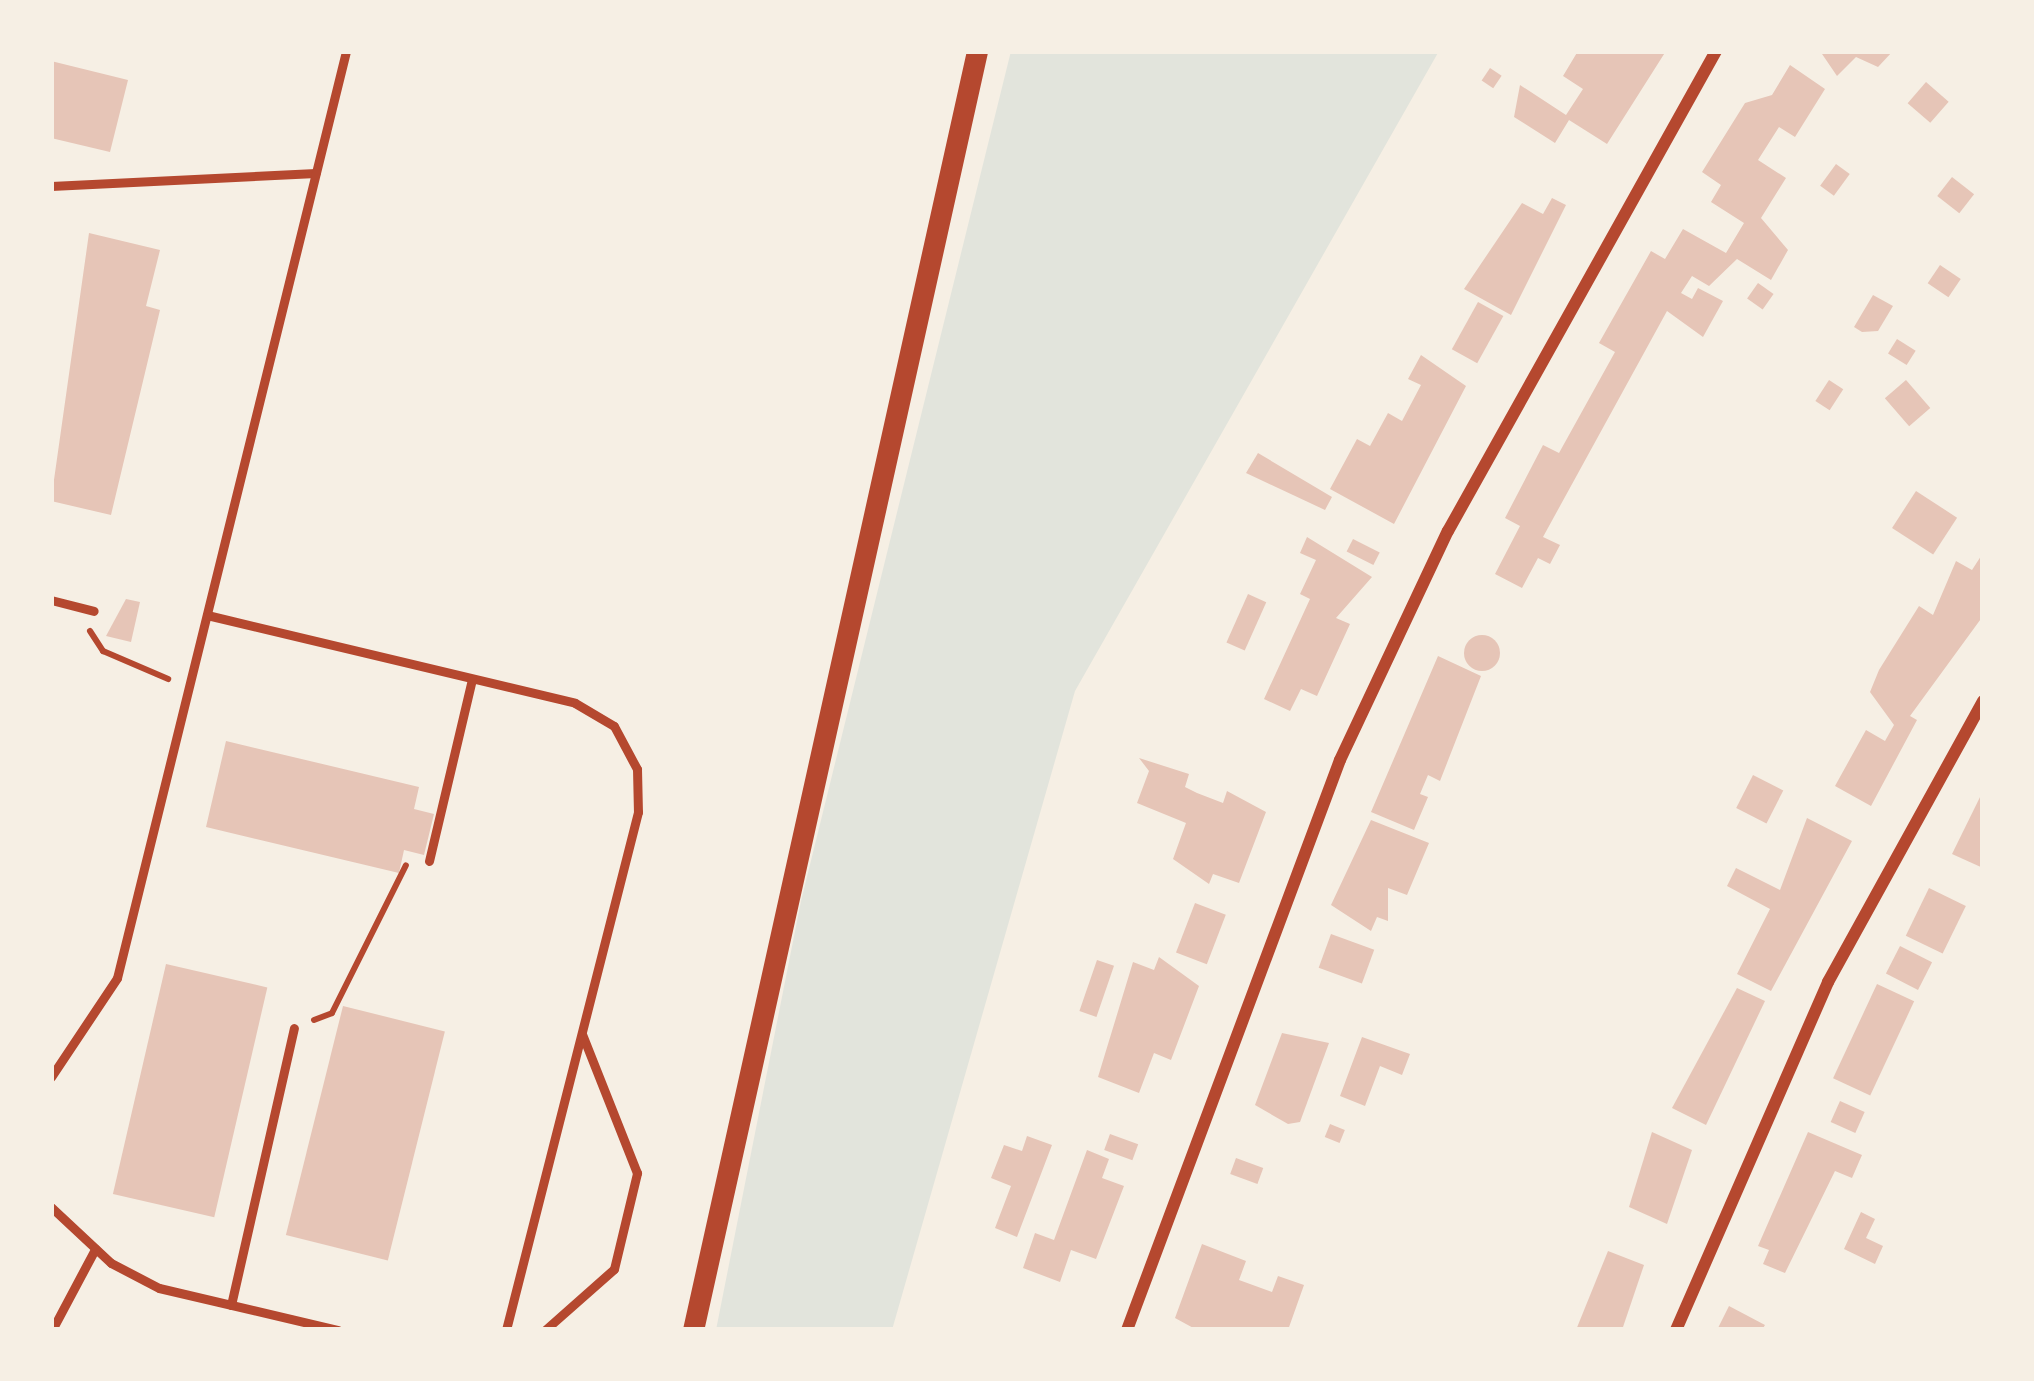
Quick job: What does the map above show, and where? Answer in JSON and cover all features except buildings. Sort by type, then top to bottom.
[{"type":"street","points":[[693,1330],[977,51]]},
{"type":"street","points":[[1127,1330],[1340,760],[1448,531],[1716,51]]},
{"type":"street","points":[[1676,1330],[1828,982],[1983,701]]},
{"type":"lane","points":[[51,1077],[117,978],[346,51]]},
{"type":"lane","points":[[52,180],[125,187],[316,173]]},
{"type":"lane","points":[[51,600],[94,611]]},
{"type":"lane","points":[[207,615],[574,703],[614,726],[638,769],[638,812],[506,1330]]},
{"type":"lane","points":[[429,861],[472,679]]},
{"type":"lane","points":[[231,1305],[294,1028]]},
{"type":"lane","points":[[545,1330],[614,1269],[637,1173],[582,1034]]},
{"type":"lane","points":[[51,1207],[95,1249],[159,1288],[331,1329]]},
{"type":"lane","points":[[52,1330],[95,1249]]},
{"type":"path","points":[[77,606],[103,651],[189,688]]},
{"type":"path","points":[[294,1028],[332,1013],[408,856],[429,861]]},
{"type":"shaded area","points":[[1011,51],[1439,51],[1075,691],[892,1330],[716,1330],[801,901]]}]
